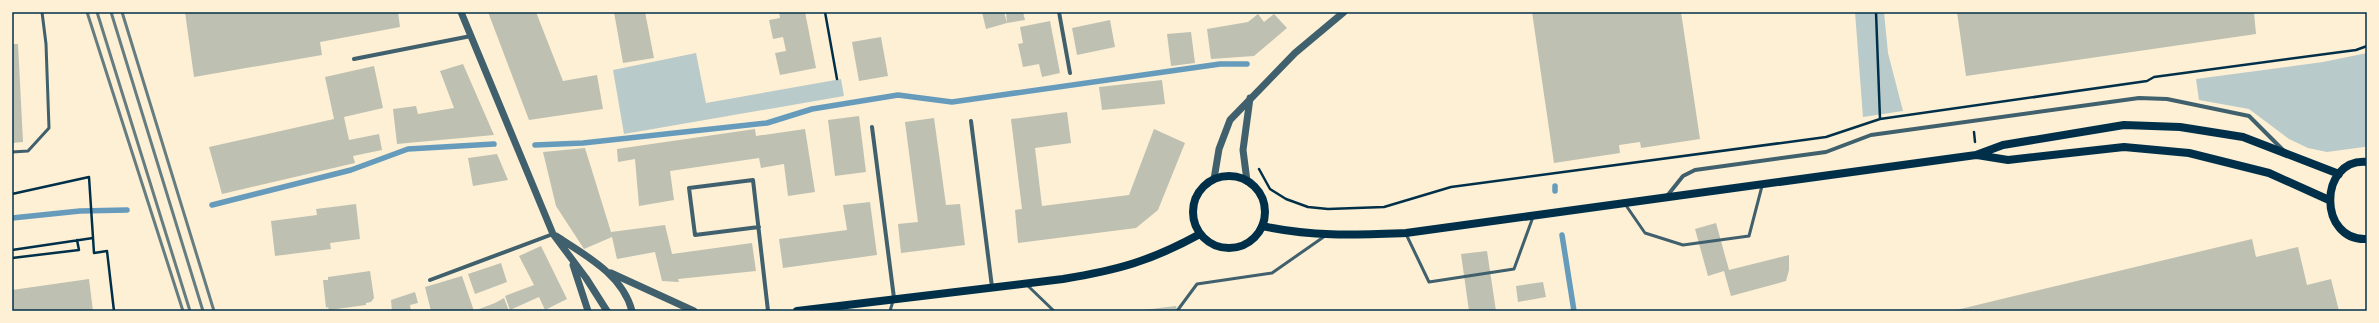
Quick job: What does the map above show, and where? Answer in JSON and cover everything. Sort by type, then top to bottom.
[{"type":"main road","points":[[1262,226],[1292,232],[1326,236],[1406,233],[1762,183],[1976,155],[2003,145],[2124,125],[2180,127],[2243,137],[2286,152],[2339,174]]},
{"type":"main road","points":[[1976,155],[2008,160],[2124,147],[2189,153],[2269,173],[2329,200]]},
{"type":"main road","points":[[2366,240],[2341,229],[2333,218],[2329,200],[2332,184],[2339,174],[2351,165],[2367,162]]},
{"type":"main road","points":[[1230,176],[1247,181],[1259,192],[1263,200],[1264,218],[1262,226],[1253,238],[1233,248],[1211,244],[1200,234],[1193,219],[1194,203],[1201,188],[1214,179],[1230,176]]},
{"type":"main road","points":[[797,311],[894,298],[1026,284],[1102,273],[1140,263],[1200,234]]},
{"type":"street","points":[[461,12],[553,234],[586,278],[607,311]]},
{"type":"street","points":[[1059,12],[1070,74]]},
{"type":"street","points":[[1214,179],[1219,148],[1230,120],[1295,53],[1344,12]]},
{"type":"street","points":[[354,59],[471,36]]},
{"type":"street","points":[[1247,181],[1243,150],[1250,98]]},
{"type":"street","points":[[1667,197],[1683,176],[1695,170],[1826,152],[1871,135],[2140,98],[2168,99],[2249,116],[2286,152]]},
{"type":"street","points":[[971,121],[992,288]]},
{"type":"street","points":[[872,127],[894,298]]},
{"type":"street","points":[[759,227],[695,235],[689,188],[753,180],[759,227],[768,311]]},
{"type":"street","points":[[553,234],[607,272],[694,311]]},
{"type":"street","points":[[430,280],[553,234]]},
{"type":"street","points":[[572,261],[588,311]]},
{"type":"street","points":[[607,272],[627,296],[632,311]]},
{"type":"lane","points":[[12,152],[28,151],[49,128],[46,44],[42,12]]},
{"type":"lane","points":[[1624,202],[1645,233],[1683,245],[1742,237],[1749,236],[1762,183]]},
{"type":"lane","points":[[1406,233],[1429,282],[1514,269],[1534,215]]},
{"type":"lane","points":[[1176,311],[1197,284],[1272,273],[1326,236]]},
{"type":"lane","points":[[1026,284],[1054,311]]},
{"type":"lane","points":[[890,311],[894,298]]},
{"type":"path","points":[[825,12],[837,80]]},
{"type":"path","points":[[1876,12],[1880,119]]},
{"type":"path","points":[[1259,166],[1270,189],[1293,202],[1328,209],[1384,207],[1452,187],[1826,137],[1880,119],[2064,94],[2148,81],[2154,77],[2356,50],[2367,46]]},
{"type":"path","points":[[12,194],[89,177],[92,199],[94,253],[107,251],[114,311]]},
{"type":"path","points":[[12,250],[93,238]]},
{"type":"path","points":[[12,258],[79,250],[77,240]]},
{"type":"shaded area","points":[[1855,12],[1884,12],[1888,53],[1903,111],[1863,117]]},
{"type":"shaded area","points":[[696,53],[706,103],[841,79],[844,96],[624,134],[613,70]]},
{"type":"shaded area","points":[[2367,53],[2367,146],[2364,147],[2327,152],[2308,148],[2289,139],[2249,109],[2199,100],[2196,79],[2323,62]]},
{"type":"building","points":[[185,12],[398,12],[400,27],[320,42],[322,55],[194,77]]},
{"type":"building","points":[[488,12],[536,12],[563,81],[597,75],[603,109],[529,120]]},
{"type":"building","points":[[614,12],[645,12],[654,58],[623,63]]},
{"type":"building","points":[[779,12],[805,12],[816,68],[780,75],[775,53],[786,51],[783,37],[773,39],[769,20],[780,18]]},
{"type":"building","points":[[982,12],[1004,12],[1007,23],[986,29]]},
{"type":"building","points":[[1006,12],[1023,12],[1025,20],[1007,23]]},
{"type":"building","points":[[1532,12],[1681,12],[1700,139],[1641,148],[1640,142],[1619,145],[1620,153],[1554,163]]},
{"type":"building","points":[[1957,12],[2254,12],[2256,34],[1966,76]]},
{"type":"building","points":[[1258,14],[1264,22],[1274,14],[1287,28],[1254,56],[1211,59],[1207,29],[1248,22]]},
{"type":"building","points":[[1110,20],[1115,47],[1077,55],[1072,28]]},
{"type":"building","points":[[1050,21],[1060,73],[1042,77],[1039,64],[1023,67],[1018,44],[1023,43],[1020,27]]},
{"type":"building","points":[[1191,32],[1195,63],[1171,66],[1167,34]]},
{"type":"building","points":[[881,37],[888,76],[859,81],[852,42]]},
{"type":"building","points":[[12,44],[18,44],[23,142],[12,143]]},
{"type":"building","points":[[463,64],[494,135],[397,144],[393,109],[416,106],[418,114],[454,108],[440,71]]},
{"type":"building","points":[[374,66],[383,108],[344,117],[349,140],[379,134],[382,150],[353,156],[355,163],[222,194],[209,147],[334,119],[325,77]]},
{"type":"building","points":[[1162,80],[1165,104],[1102,110],[1099,87]]},
{"type":"building","points":[[1067,112],[1071,143],[1035,148],[1042,206],[1129,195],[1154,129],[1185,143],[1158,210],[1136,228],[1018,243],[1015,210],[1022,209],[1011,119]]},
{"type":"building","points":[[859,116],[866,172],[835,176],[828,120]]},
{"type":"building","points":[[934,118],[946,205],[960,204],[965,245],[901,253],[898,224],[918,222],[905,122]]},
{"type":"building","points":[[755,129],[756,136],[805,129],[815,192],[788,196],[784,164],[761,168],[759,158],[670,171],[674,200],[639,206],[635,159],[618,162],[617,149]]},
{"type":"building","points":[[585,148],[611,232],[665,225],[672,254],[752,243],[756,271],[678,279],[679,282],[662,281],[655,252],[617,259],[612,237],[584,249],[556,206],[543,152]]},
{"type":"building","points":[[497,154],[508,180],[473,186],[468,158]]},
{"type":"building","points":[[870,202],[877,255],[783,268],[779,239],[847,230],[843,205]]},
{"type":"building","points":[[356,204],[360,239],[330,243],[331,249],[275,256],[271,221],[317,215],[316,209]]},
{"type":"building","points":[[1716,223],[1729,270],[1789,255],[1789,270],[1786,281],[1731,296],[1724,271],[1708,276],[1695,229]]},
{"type":"building","points":[[2252,239],[2256,257],[2298,247],[2307,285],[2331,279],[2339,311],[1952,311]]},
{"type":"building","points":[[541,246],[567,299],[545,310],[539,297],[510,310],[505,296],[534,285],[519,256]]},
{"type":"building","points":[[1487,251],[1496,311],[1469,311],[1461,254]]},
{"type":"building","points":[[501,263],[507,282],[475,294],[468,274]]},
{"type":"building","points":[[370,271],[374,298],[371,302],[366,303],[366,305],[329,310],[328,307],[326,308],[323,280],[328,280],[328,277]]},
{"type":"building","points":[[462,276],[474,311],[431,311],[425,287]]},
{"type":"building","points":[[89,279],[93,311],[12,311],[12,290]]},
{"type":"building","points":[[1543,282],[1546,297],[1518,302],[1516,286]]},
{"type":"building","points":[[415,292],[418,303],[410,305],[411,311],[392,311],[391,300]]},
{"type":"building","points":[[504,298],[509,311],[474,311],[495,303]]},
{"type":"building","points":[[1176,306],[1177,311],[1143,311],[1143,310]]},
{"type":"waterway","points":[[535,145],[583,143],[767,123],[812,109],[898,95],[952,102],[1220,64],[1247,64]]},
{"type":"waterway","points":[[212,205],[351,170],[408,149],[494,144]]},
{"type":"waterway","points":[[1555,186],[1555,191]]},
{"type":"waterway","points":[[12,218],[80,211],[127,210]]},
{"type":"waterway","points":[[1562,235],[1574,311]]},
{"type":"railway","points":[[87,12],[183,311]]},
{"type":"railway","points":[[97,12],[190,311]]},
{"type":"railway","points":[[111,12],[203,311]]},
{"type":"railway","points":[[122,12],[214,311]]}]
